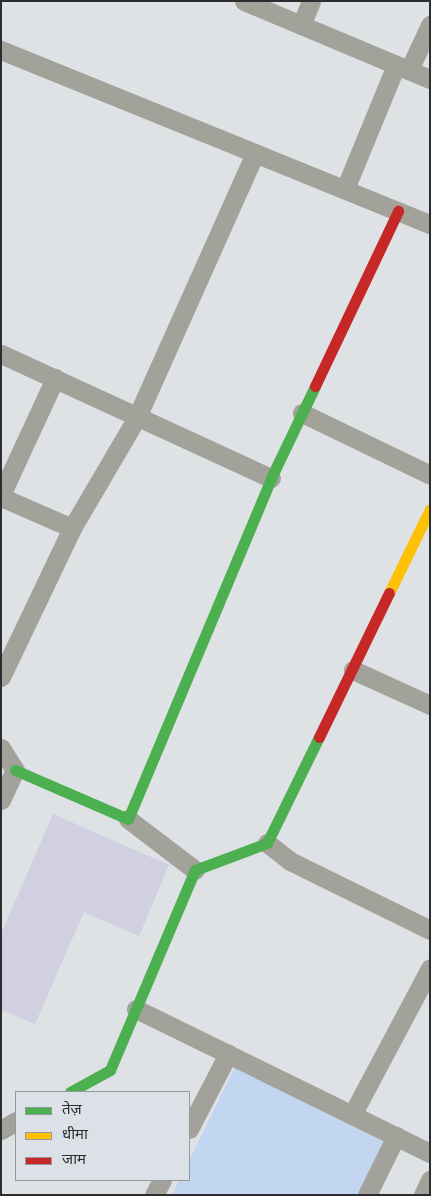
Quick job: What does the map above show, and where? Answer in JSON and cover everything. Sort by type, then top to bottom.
[{"type":"street","points":[[244,1],[430,79]]},
{"type":"street","points":[[301,25],[311,1]]},
{"type":"street","points":[[345,190],[402,68],[430,25]]},
{"type":"street","points":[[1,50],[430,224]]},
{"type":"street","points":[[1,677],[72,528],[137,417],[255,153]]},
{"type":"street","points":[[128,819],[270,478],[398,211]]},
{"type":"street","points":[[1,354],[270,478]]},
{"type":"street","points":[[55,378],[1,496],[72,528]]},
{"type":"street","points":[[302,413],[430,475]]},
{"type":"street","points":[[72,1091],[110,1070],[195,870],[267,843],[430,509]]},
{"type":"street","points":[[353,670],[429,702]]},
{"type":"street","points":[[1,748],[15,770],[128,819],[195,870]]},
{"type":"street","points":[[1,800],[15,770]]},
{"type":"street","points":[[267,843],[290,861],[430,930]]},
{"type":"street","points":[[352,1115],[430,968]]},
{"type":"street","points":[[136,1009],[430,1153]]},
{"type":"street","points":[[190,1127],[228,1054]]},
{"type":"street","points":[[1,1130],[15,1122]]},
{"type":"street","points":[[367,1195],[396,1136]]},
{"type":"street","points":[[423,1195],[430,1180]]},
{"type":"street","points":[[154,1195],[161,1181]]},
{"type":"shaded area","points":[[235,1067],[383,1141],[358,1195],[172,1195],[179,1181],[190,1181],[190,1159]]},
{"type":"building","points":[[53,814],[169,865],[139,936],[84,912],[35,1024],[1,1010],[1,934]]},
{"type":"traffic: fast","points":[[15,770],[128,819],[271,478],[315,386]]},
{"type":"traffic: fast","points":[[72,1091],[110,1070],[195,870],[267,843],[319,737]]},
{"type":"traffic: slow","points":[[389,593],[430,509]]},
{"type":"traffic: jam","points":[[315,386],[398,211]]},
{"type":"traffic: jam","points":[[319,737],[389,593]]}]
